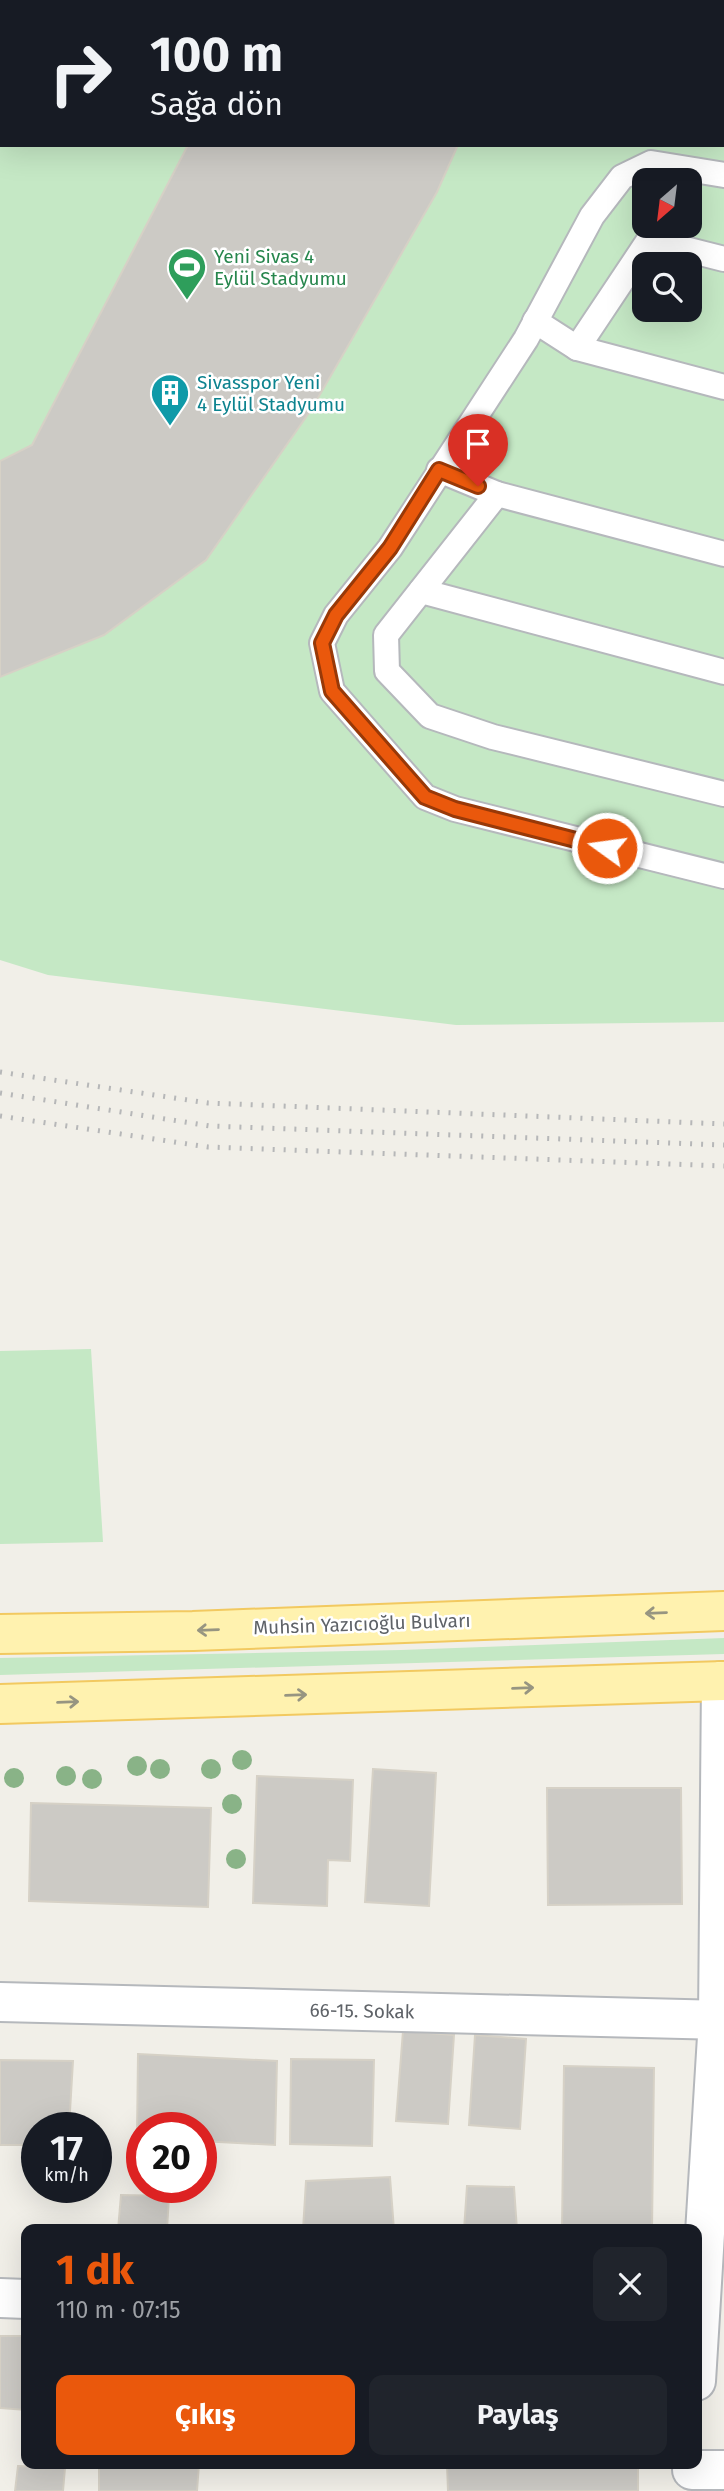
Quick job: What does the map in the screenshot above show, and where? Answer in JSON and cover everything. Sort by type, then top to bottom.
[{"type":"main road","name":"Muhsin Yazıcıoğlu Bulvarı","points":[[0,1634],[193,1631],[724,1611]]},
{"type":"main road","points":[[0,1704],[722,1681]]},
{"type":"street","points":[[702,2266],[721,2020],[722,1681]]},
{"type":"street","name":"66-15. Sokak","points":[[0,2002],[721,2020]]},
{"type":"street","points":[[0,2298],[21,2299]]},
{"type":"lane","points":[[724,175],[651,163],[622,177],[592,216],[526,339],[390,548],[336,615],[322,643],[332,691],[425,797],[455,809],[724,876]]},
{"type":"lane","points":[[577,348],[649,240],[724,259]]},
{"type":"lane","points":[[535,321],[577,348],[724,387]]},
{"type":"lane","points":[[439,470],[498,494],[724,554]]},
{"type":"lane","points":[[498,494],[386,635],[387,671],[430,716],[493,737],[724,794]]},
{"type":"lane","points":[[421,591],[724,672]]},
{"type":"green space","points":[[0,147],[724,147],[724,1022],[456,1025],[48,975],[0,960]]},
{"type":"green space","points":[[91,1349],[103,1542],[0,1544],[0,1351]]},
{"type":"green space","points":[[724,1638],[724,1654],[0,1675],[0,1658],[401,1650]]},
{"type":"building","name":"Yeni Sivas 4 Eylül Stadyumu","points":[[187,147],[457,147],[437,192],[311,410],[206,560],[104,635],[0,677],[0,461],[32,445]]},
{"type":"building","points":[[373,1769],[436,1773],[429,1906],[365,1902]]},
{"type":"building","points":[[257,1776],[353,1780],[350,1861],[328,1860],[327,1906],[253,1903]]},
{"type":"building","points":[[547,1788],[681,1788],[682,1904],[548,1905]]},
{"type":"building","points":[[31,1803],[211,1808],[208,1907],[29,1901]]},
{"type":"building","points":[[403,2031],[454,2035],[448,2124],[396,2121]]},
{"type":"building","points":[[475,2035],[526,2039],[520,2129],[469,2125]]},
{"type":"building","points":[[138,2054],[277,2061],[275,2145],[217,2142],[217,2112],[137,2112]]},
{"type":"building","points":[[291,2059],[374,2060],[372,2146],[290,2144]]},
{"type":"building","points":[[0,2060],[73,2061],[70,2112],[21,2112],[21,2145],[0,2145]]},
{"type":"building","points":[[564,2066],[654,2068],[652,2224],[562,2224]]},
{"type":"building","points":[[390,2177],[394,2224],[303,2224],[306,2181]]},
{"type":"building","points":[[467,2186],[514,2187],[517,2224],[464,2224]]},
{"type":"building","points":[[121,2195],[126,2195],[126,2203],[169,2203],[167,2224],[119,2224]]},
{"type":"building","points":[[0,2336],[21,2336],[21,2410],[0,2408]]},
{"type":"building","points":[[18,2466],[21,2469],[65,2469],[63,2491],[15,2491]]},
{"type":"building","points":[[99,2469],[199,2469],[197,2491],[99,2491]]},
{"type":"building","points":[[447,2469],[638,2469],[638,2491],[448,2491]]},
{"type":"railway","points":[[0,1072],[208,1103],[724,1124]]},
{"type":"railway","points":[[0,1093],[210,1126],[724,1145]]},
{"type":"railway","points":[[0,1116],[208,1147],[724,1166]]},
{"type":"place","name":"Yeni Sivas 4 Eylül Stadyumu","points":[[187,301]]},
{"type":"place","name":"Sivasspor Yeni 4 Eylül Stadyumu","points":[[170,427]]},
{"type":"route","points":[[478,486],[439,470],[390,548],[336,615],[322,643],[332,691],[425,797],[455,809],[607,848]]}]
